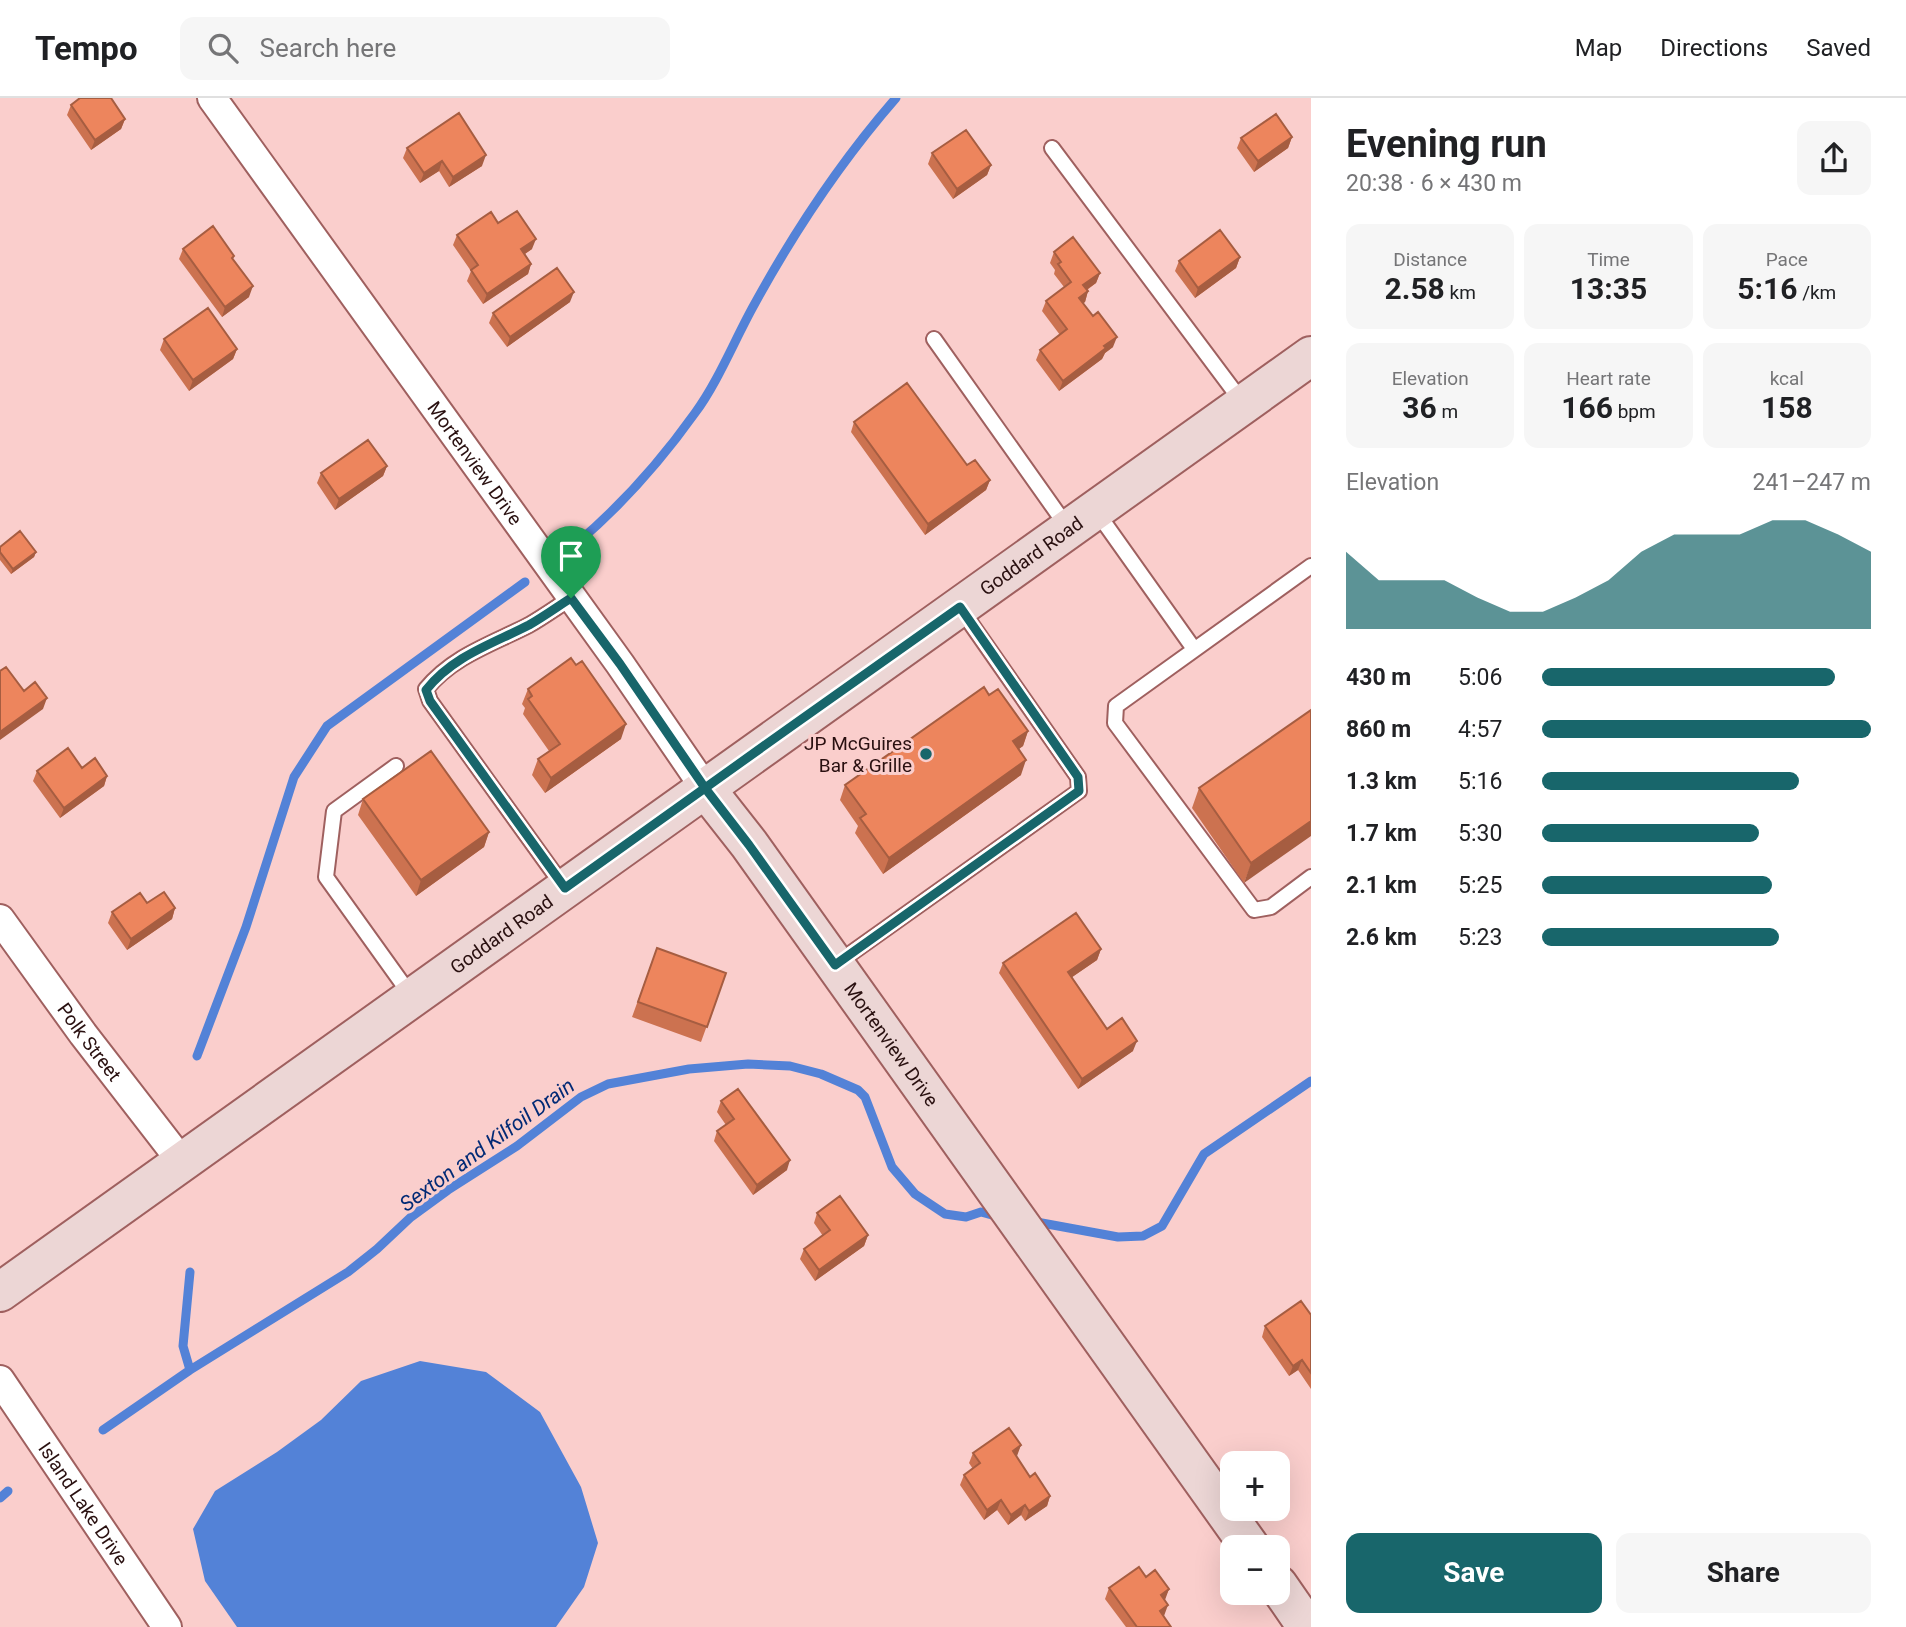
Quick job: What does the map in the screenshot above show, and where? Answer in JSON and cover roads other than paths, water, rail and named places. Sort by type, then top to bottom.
[{"type":"main road","name":"Goddard Road","points":[[0,1292],[1311,356]]},
{"type":"main road","name":"Mortenview Drive","points":[[705,788],[749,845],[1241,1535]]},
{"type":"main road","points":[[1290,1602],[1307,1627]]},
{"type":"street","name":"Mortenview Drive","points":[[212,98],[620,664],[705,788]]},
{"type":"street","name":"Polk Street","points":[[0,919],[83,1034],[182,1163]]},
{"type":"street","name":"Island Lake Drive","points":[[0,1380],[167,1627]]},
{"type":"lane","points":[[1052,148],[1244,404]]},
{"type":"lane","points":[[933,340],[1194,649]]},
{"type":"lane","points":[[1311,566],[1116,706],[1115,723],[1254,910],[1271,907],[1311,877]]},
{"type":"lane","points":[[565,888],[430,701],[426,690],[436,678],[467,654],[532,624],[571,598]]},
{"type":"lane","points":[[835,965],[1079,791],[1078,777],[960,607]]},
{"type":"lane","points":[[396,766],[334,811],[326,877],[412,998]]},
{"type":"water","points":[[420,1361],[486,1372],[540,1412],[581,1487],[598,1543],[584,1587],[556,1627],[237,1627],[205,1581],[193,1529],[215,1491],[277,1452],[321,1420],[361,1381]]},
{"type":"waterway","points":[[577,543],[640,482],[695,413],[719,374],[769,278],[802,224],[837,172],[896,98]]},
{"type":"waterway","points":[[197,1056],[246,927],[294,777],[327,726],[525,582]]},
{"type":"waterway","name":"Sexton and Kilfoil Drain","points":[[103,1430],[190,1370],[348,1272],[411,1217],[448,1190],[517,1146],[581,1097],[608,1084],[689,1069],[748,1064],[790,1066],[821,1074],[858,1090],[865,1097],[892,1167],[915,1194],[945,1214],[966,1217],[981,1212],[999,1217]]},
{"type":"waterway","name":"Sexton and Kilfoil Drain","points":[[1031,1221],[1118,1237],[1143,1236],[1162,1226],[1204,1154],[1311,1081]]},
{"type":"waterway","points":[[190,1272],[183,1346],[190,1370]]},
{"type":"waterway","name":"Sexton and Kilfoil Drain","points":[[0,1498],[8,1491]]},
{"type":"place","name":"JP McGuires Bar & Grille","points":[[926,754]]}]
